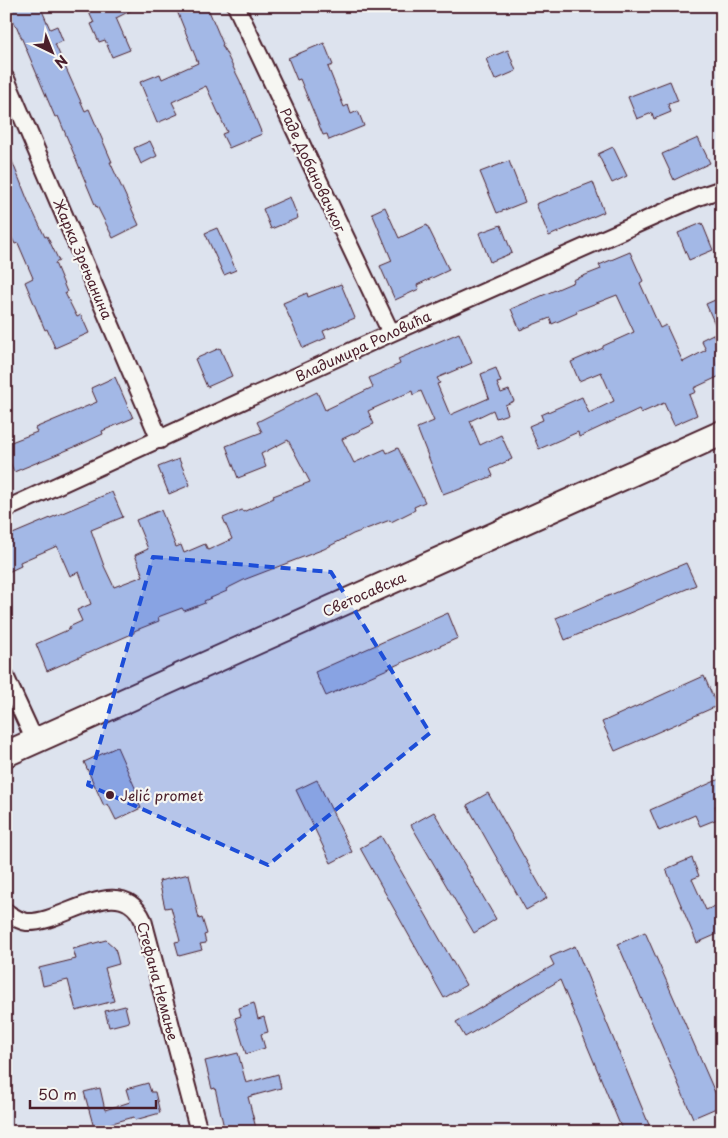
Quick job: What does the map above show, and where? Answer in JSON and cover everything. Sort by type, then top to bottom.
[{"type":"main road","name":"Светосавска","points":[[6,754],[722,432]]},
{"type":"street","name":"Раде Добановачког","points":[[236,6],[391,333]]},
{"type":"street","name":"Жарка Зрењанина","points":[[6,78],[160,440]]},
{"type":"street","name":"Владимира Роловића","points":[[6,509],[391,333],[698,197],[722,189]]},
{"type":"street","points":[[6,678],[35,741]]},
{"type":"street","name":"Стефана Немање","points":[[6,912],[18,920],[33,922],[96,902],[124,899],[135,907],[143,920],[198,1132]]},
{"type":"highlighted area","points":[[153,557],[331,572],[430,733],[268,865],[88,785]]},
{"type":"building","points":[[6,6],[40,6],[50,29],[57,26],[63,41],[55,44],[85,111],[89,109],[112,162],[110,162],[139,225],[113,238],[96,207],[58,116],[55,117]]},
{"type":"building","points":[[86,6],[140,6],[116,18],[130,50],[112,57],[105,40],[99,42],[91,24],[94,23]]},
{"type":"building","points":[[175,6],[207,6],[222,45],[240,81],[262,134],[229,148],[222,134],[227,132],[206,86],[172,102],[178,114],[157,123],[140,82],[160,74],[162,79],[198,63]]},
{"type":"building","points":[[324,43],[333,65],[328,67],[344,107],[348,105],[351,114],[358,111],[364,126],[329,140],[327,134],[323,135],[300,79],[297,80],[288,58]]},
{"type":"building","points":[[508,50],[516,71],[495,80],[486,59]]},
{"type":"building","points":[[670,81],[678,101],[668,104],[671,112],[654,119],[652,113],[637,119],[628,97]]},
{"type":"building","points":[[698,138],[710,163],[674,180],[662,154]]},
{"type":"building","points":[[150,141],[157,156],[141,164],[134,148]]},
{"type":"building","points":[[6,146],[28,201],[59,261],[55,263],[67,292],[65,293],[77,317],[81,315],[89,333],[55,348],[47,329],[45,330],[25,282],[33,278],[18,243],[15,244],[6,226]]},
{"type":"building","points":[[613,147],[627,176],[612,183],[598,154]]},
{"type":"building","points":[[509,161],[525,202],[497,213],[480,172]]},
{"type":"building","points":[[593,182],[604,212],[549,236],[536,204]]},
{"type":"building","points":[[290,197],[298,218],[271,229],[263,209]]},
{"type":"building","points":[[385,207],[399,238],[427,225],[449,270],[417,285],[419,289],[395,300],[380,266],[392,261],[372,213]]},
{"type":"building","points":[[702,223],[713,250],[689,260],[678,233]]},
{"type":"building","points":[[501,225],[512,253],[490,262],[479,233]]},
{"type":"building","points":[[217,228],[236,270],[224,275],[205,233]]},
{"type":"building","points":[[630,252],[643,281],[640,283],[660,328],[666,325],[683,362],[706,350],[701,340],[713,334],[722,352],[722,375],[694,388],[696,392],[689,395],[697,415],[674,425],[664,403],[641,413],[639,409],[579,437],[578,432],[539,449],[529,426],[543,420],[541,415],[582,397],[589,413],[614,401],[601,372],[579,381],[571,362],[634,332],[617,295],[576,311],[577,313],[552,324],[550,318],[520,330],[511,309],[574,282],[573,280],[601,269],[599,265]]},
{"type":"building","points":[[341,284],[355,318],[323,331],[326,338],[303,348],[283,303],[307,293],[308,297]]},
{"type":"building","points":[[722,297],[722,340],[706,304]]},
{"type":"building","points":[[459,333],[472,363],[437,378],[440,383],[437,384],[450,415],[489,398],[481,374],[496,368],[501,382],[497,383],[501,393],[509,390],[514,401],[505,405],[508,414],[496,418],[493,410],[470,421],[480,445],[501,435],[512,459],[490,469],[493,476],[443,494],[417,428],[434,421],[421,391],[413,395],[412,391],[368,411],[374,424],[342,439],[354,463],[385,449],[387,453],[398,448],[425,502],[414,507],[415,510],[391,522],[390,520],[353,534],[324,549],[246,579],[226,589],[227,591],[204,601],[205,603],[184,611],[182,608],[158,617],[159,621],[47,671],[36,644],[70,629],[69,627],[82,621],[77,610],[91,604],[79,572],[70,576],[57,546],[20,562],[21,566],[6,573],[6,533],[8,536],[112,492],[123,517],[91,530],[114,587],[143,576],[135,555],[148,549],[136,520],[161,510],[176,547],[181,545],[184,553],[205,544],[208,550],[232,539],[223,518],[242,510],[243,512],[274,498],[273,496],[310,482],[288,440],[261,454],[266,467],[238,478],[226,446],[262,432],[257,422],[317,392],[325,410],[373,387],[369,378],[400,364],[398,359]]},
{"type":"building","points":[[220,348],[232,376],[207,387],[195,359]]},
{"type":"building","points":[[115,377],[133,418],[102,431],[103,434],[77,446],[14,472],[6,452],[6,444],[37,432],[35,428],[97,402],[91,388]]},
{"type":"building","points":[[179,459],[190,485],[169,494],[158,467]]},
{"type":"building","points":[[686,563],[696,585],[565,640],[556,618]]},
{"type":"building","points":[[448,613],[458,638],[326,696],[315,672]]},
{"type":"building","points":[[704,676],[717,706],[615,751],[602,722]]},
{"type":"building","points":[[117,747],[136,790],[133,791],[141,808],[116,820],[108,804],[104,806],[84,762]]},
{"type":"building","points":[[722,778],[722,803],[715,806],[720,818],[700,826],[695,815],[659,831],[650,810]]},
{"type":"building","points":[[317,780],[352,852],[331,863],[296,790]]},
{"type":"building","points":[[488,793],[547,898],[526,910],[467,805]]},
{"type":"building","points":[[434,812],[496,919],[474,933],[411,825]]},
{"type":"building","points":[[381,836],[466,985],[444,998],[360,848]]},
{"type":"building","points":[[692,858],[699,876],[692,879],[706,910],[722,903],[722,932],[697,943],[666,869]]},
{"type":"building","points":[[189,874],[199,919],[202,918],[207,934],[204,935],[206,943],[200,944],[202,950],[179,956],[175,942],[180,941],[171,907],[165,908],[159,881]]},
{"type":"building","points":[[645,932],[721,1106],[693,1118],[618,944]]},
{"type":"building","points":[[106,940],[115,948],[119,964],[105,968],[114,1001],[76,1011],[68,980],[43,986],[39,968],[76,959],[73,949]]},
{"type":"building","points":[[575,946],[652,1132],[623,1132],[560,980],[465,1037],[456,1022],[554,965],[550,957]]},
{"type":"building","points":[[254,1003],[258,1019],[264,1017],[268,1032],[261,1034],[265,1048],[246,1054],[235,1018],[241,1016],[239,1008]]},
{"type":"building","points":[[125,1006],[129,1022],[109,1027],[105,1011]]},
{"type":"building","points":[[238,1053],[246,1083],[278,1074],[281,1088],[248,1097],[257,1132],[225,1132],[215,1088],[212,1089],[205,1061]]},
{"type":"building","points":[[148,1083],[151,1092],[155,1092],[160,1113],[135,1120],[134,1117],[94,1128],[84,1092],[100,1088],[105,1110],[130,1102],[126,1089]]},
{"type":"place","name":"Jelić promet","points":[[110,795]]}]
